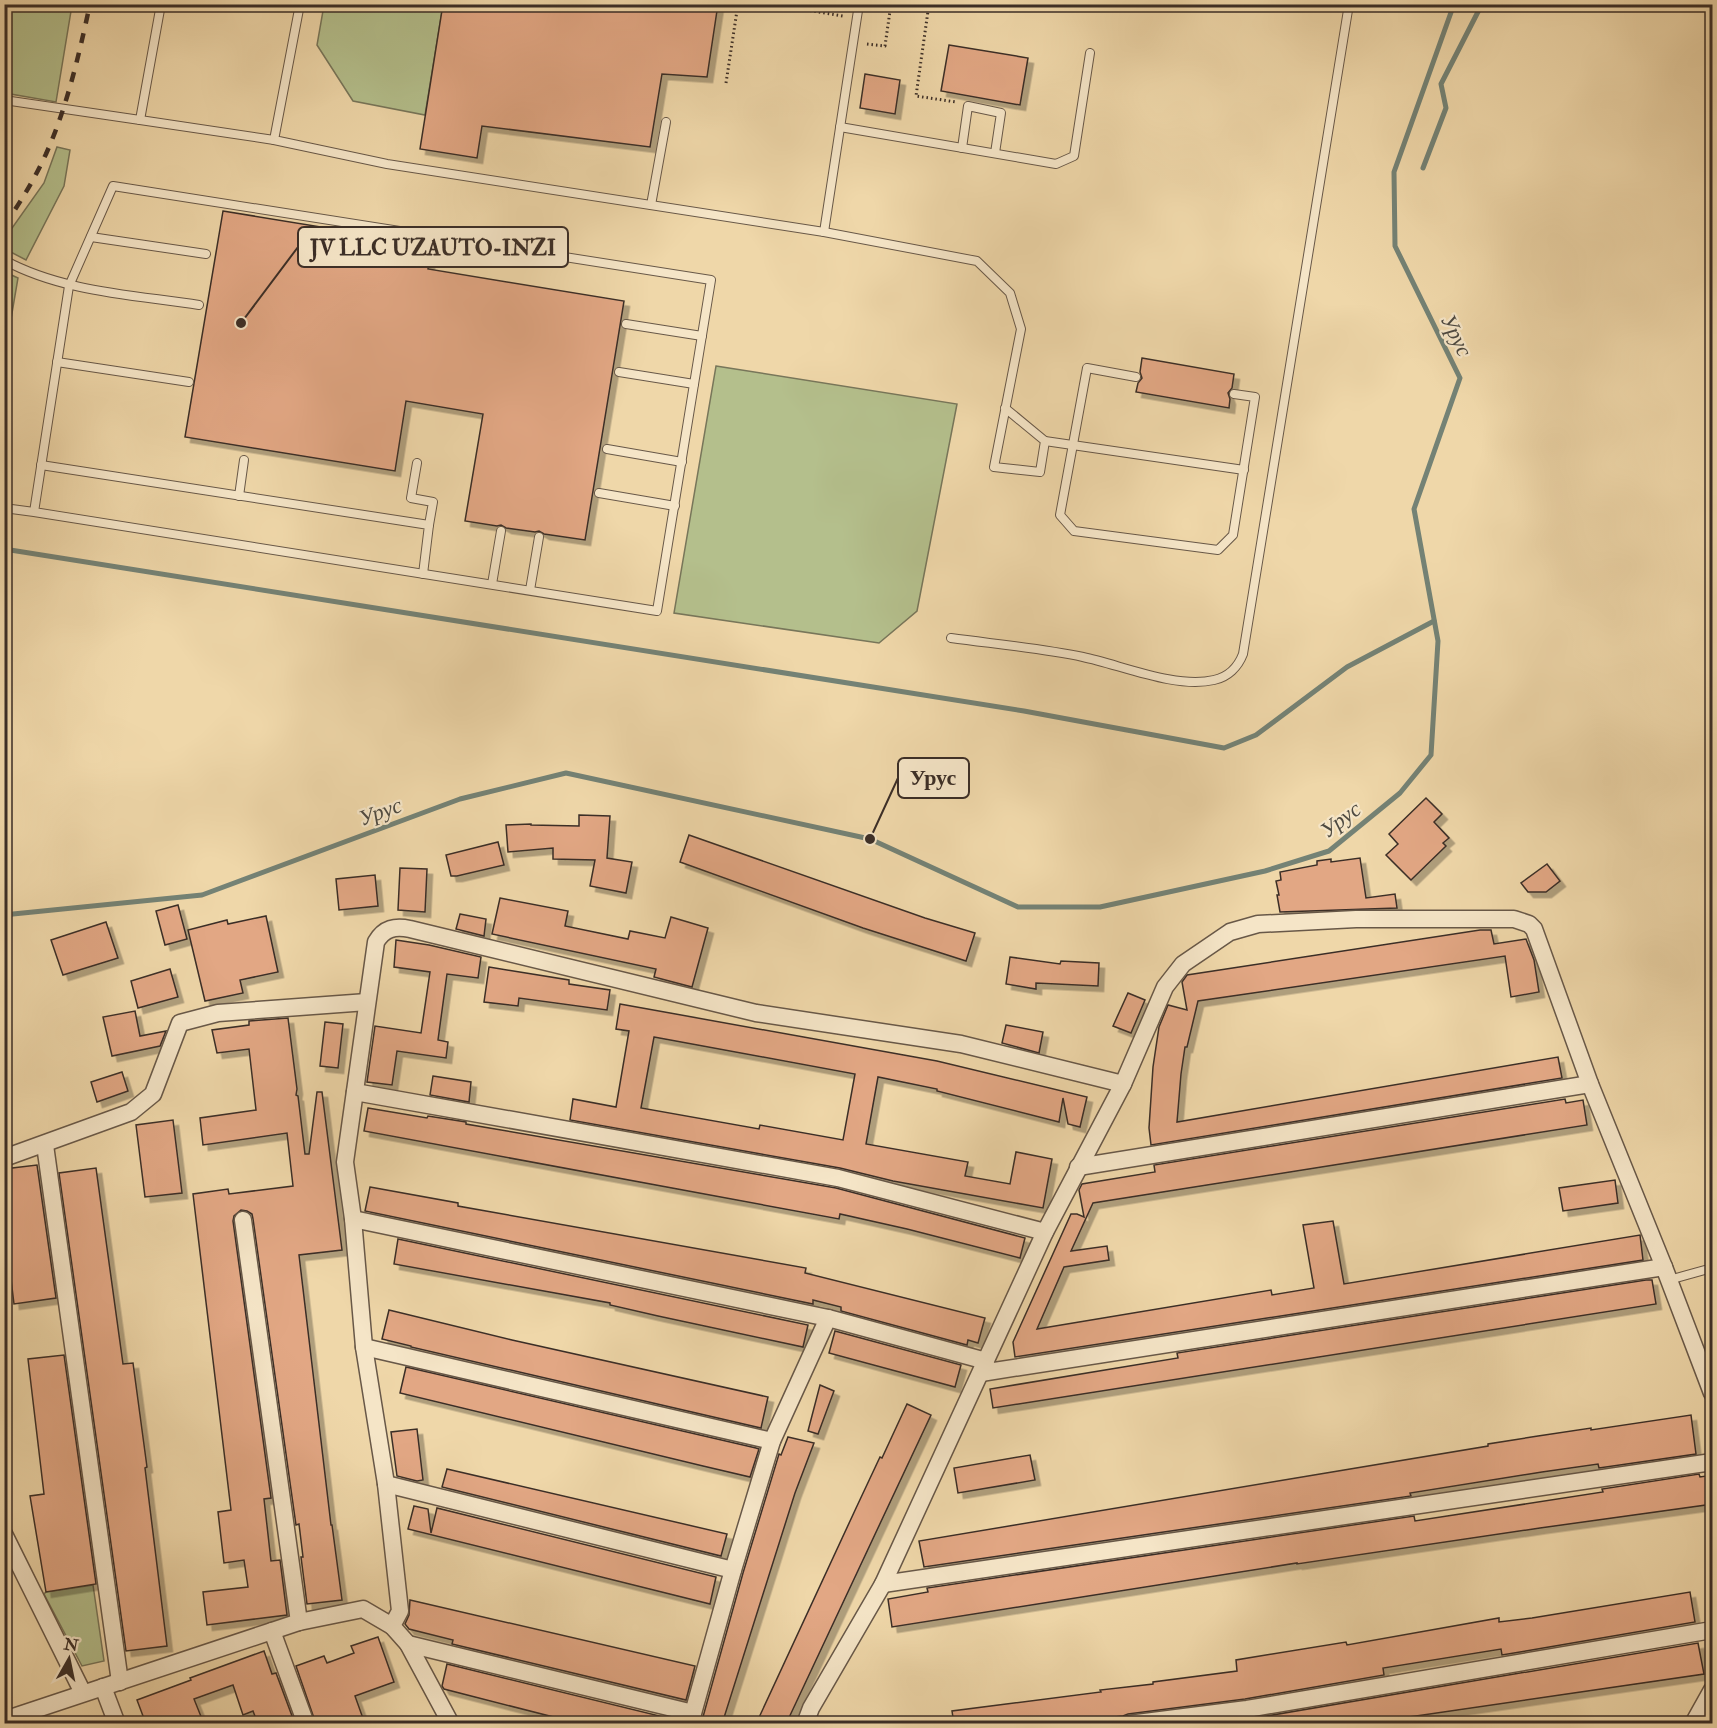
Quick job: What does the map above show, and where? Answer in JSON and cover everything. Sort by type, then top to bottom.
[{"type":"street","points":[[805,1724],[811,1708],[883,1584],[1046,1232],[1123,1083],[1164,987],[1183,964],[1230,932],[1258,924],[1356,919],[1514,919],[1529,924],[1534,929],[1590,1084],[1713,1393]]},
{"type":"street","points":[[392,1626],[400,1611],[386,1484],[364,1347],[353,1219],[345,1162],[376,942],[380,934],[389,928],[400,927],[756,1013],[961,1044],[1123,1083]]},
{"type":"street","points":[[4,1158],[132,1112],[153,1094],[180,1023],[218,1013],[367,1002]]},
{"type":"street","points":[[1078,1167],[1590,1084]]},
{"type":"street","points":[[355,1092],[838,1178],[1046,1232]]},
{"type":"street","points":[[45,1145],[120,1682]]},
{"type":"street","points":[[353,1219],[828,1318],[983,1367],[1667,1274]]},
{"type":"street","points":[[243,1220],[299,1622]]},
{"type":"street","points":[[408,1644],[691,1718],[772,1441],[828,1318]]},
{"type":"street","points":[[364,1347],[772,1441]]},
{"type":"street","points":[[883,1584],[1713,1462]]},
{"type":"street","points":[[386,1484],[733,1570]]},
{"type":"street","points":[[4,1534],[83,1693]]},
{"type":"street","points":[[4,1720],[299,1622],[363,1609],[392,1626],[408,1644],[450,1724]]},
{"type":"street","points":[[1129,1724],[1247,1708],[1713,1630]]},
{"type":"street","points":[[272,1631],[306,1724]]},
{"type":"street","points":[[103,1687],[117,1724]]},
{"type":"street","points":[[1693,1724],[1713,1690]]},
{"type":"lane","points":[[140,120],[161,4]]},
{"type":"lane","points":[[274,140],[300,4]]},
{"type":"lane","points":[[824,232],[859,4]]},
{"type":"lane","points":[[951,638],[1083,657],[1134,671],[1184,681],[1214,680],[1227,675],[1239,663],[1243,654],[1282,424],[1350,4]]},
{"type":"lane","points":[[840,127],[1056,164],[1074,156],[1090,53]]},
{"type":"lane","points":[[4,100],[274,140],[387,164],[824,232],[977,261],[1010,293],[1020,329],[994,467],[1040,472],[1045,441]]},
{"type":"lane","points":[[962,148],[968,106],[1001,112],[995,153]]},
{"type":"lane","points":[[651,205],[666,122]]},
{"type":"lane","points":[[4,508],[657,611],[711,280],[113,186],[69,286],[34,512]]},
{"type":"lane","points":[[91,237],[206,255]]},
{"type":"lane","points":[[4,260],[25,271],[69,286],[199,305]]},
{"type":"lane","points":[[626,324],[702,336]]},
{"type":"lane","points":[[57,362],[189,382]]},
{"type":"lane","points":[[1136,377],[1087,368],[1060,515],[1074,531],[1218,550],[1233,535],[1255,397],[1234,394]]},
{"type":"lane","points":[[619,372],[694,384]]},
{"type":"lane","points":[[1005,408],[1045,441],[1244,470]]},
{"type":"lane","points":[[607,450],[682,462]]},
{"type":"lane","points":[[239,496],[244,460]]},
{"type":"lane","points":[[417,464],[411,498],[433,502],[423,574]]},
{"type":"lane","points":[[41,465],[429,525]]},
{"type":"lane","points":[[599,493],[675,506]]},
{"type":"lane","points":[[492,585],[501,531]]},
{"type":"lane","points":[[530,591],[539,537]]},
{"type":"lane","points":[[1667,1274],[1713,1268]]},
{"type":"path","points":[[726,83],[738,4]]},
{"type":"path","points":[[770,4],[857,18]]},
{"type":"path","points":[[808,4],[808,10]]},
{"type":"path","points":[[853,42],[885,46],[891,4]]},
{"type":"path","points":[[929,4],[916,96],[965,103]]},
{"type":"green space","points":[[4,5],[72,5],[56,102],[5,93]]},
{"type":"green space","points":[[324,5],[443,5],[425,115],[353,101],[317,45]]},
{"type":"green space","points":[[57,147],[70,150],[64,186],[26,260],[5,249],[5,238],[44,183]]},
{"type":"green space","points":[[5,272],[18,278],[5,354]]},
{"type":"green space","points":[[716,366],[957,404],[917,611],[879,643],[674,613]]},
{"type":"green space","points":[[93,1585],[104,1661],[82,1666],[44,1594]]},
{"type":"building","points":[[443,4],[718,4],[707,77],[662,74],[650,147],[482,126],[477,158],[420,149]]},
{"type":"building","points":[[949,45],[1028,58],[1020,105],[941,91]]},
{"type":"building","points":[[865,74],[900,80],[895,114],[860,108]]},
{"type":"building","points":[[223,211],[432,245],[428,269],[624,301],[585,540],[465,521],[483,414],[406,401],[395,471],[185,437]]},
{"type":"building","points":[[1142,358],[1234,374],[1232,388],[1228,393],[1229,408],[1136,392],[1142,378],[1140,372]]},
{"type":"building","points":[[1426,798],[1442,814],[1434,822],[1449,838],[1443,843],[1446,846],[1411,880],[1386,855],[1398,844],[1389,834]]},
{"type":"building","points":[[579,815],[610,816],[607,858],[632,862],[626,893],[590,886],[595,860],[553,859],[553,848],[508,852],[506,825],[579,826]]},
{"type":"building","points":[[689,835],[925,918],[975,933],[966,961],[863,928],[680,862]]},
{"type":"building","points":[[498,842],[504,865],[451,876],[446,855]]},
{"type":"building","points":[[1360,858],[1366,898],[1395,894],[1397,908],[1280,912],[1276,881],[1281,880],[1280,872],[1317,865],[1317,861],[1331,859],[1331,862]]},
{"type":"building","points":[[1547,864],[1560,881],[1546,892],[1528,892],[1521,883]]},
{"type":"building","points":[[400,868],[427,869],[425,912],[398,910]]},
{"type":"building","points":[[375,875],[378,906],[339,910],[336,879]]},
{"type":"building","points":[[500,898],[568,911],[565,926],[628,939],[630,931],[665,938],[671,917],[708,928],[692,987],[654,977],[656,969],[492,934]]},
{"type":"building","points":[[178,905],[187,939],[165,945],[156,911]]},
{"type":"building","points":[[460,914],[486,919],[484,936],[456,929]]},
{"type":"building","points":[[266,916],[278,972],[240,980],[243,993],[205,1001],[188,930],[227,920],[228,924]]},
{"type":"building","points":[[106,922],[118,958],[63,975],[51,940]]},
{"type":"building","points":[[1491,930],[1494,944],[1526,939],[1534,960],[1539,992],[1511,997],[1505,956],[1198,1001],[1187,1047],[1185,1047],[1177,1122],[1558,1057],[1562,1078],[1151,1145],[1149,1128],[1153,1067],[1159,1027],[1168,1005],[1187,1010],[1182,982],[1187,975]]},
{"type":"building","points":[[396,940],[481,957],[478,978],[447,974],[438,1040],[448,1042],[446,1058],[397,1051],[392,1085],[367,1082],[375,1026],[421,1033],[430,972],[394,967]]},
{"type":"building","points":[[1010,957],[1060,964],[1061,961],[1099,963],[1098,986],[1036,983],[1036,989],[1006,984]]},
{"type":"building","points":[[489,967],[569,980],[569,984],[610,990],[607,1010],[519,998],[518,1006],[484,1002]]},
{"type":"building","points":[[170,969],[178,997],[138,1008],[131,981]]},
{"type":"building","points":[[1128,993],[1145,1000],[1131,1033],[1113,1026]]},
{"type":"building","points":[[620,1004],[937,1061],[1087,1097],[1080,1127],[1068,1124],[1063,1098],[1059,1122],[937,1091],[937,1089],[878,1077],[866,1144],[968,1162],[965,1176],[1010,1184],[1016,1152],[1052,1159],[1043,1208],[893,1181],[840,1168],[570,1120],[573,1099],[616,1107],[629,1031],[616,1029]],"holes":[[[654,1037],[855,1074],[843,1140],[760,1125],[759,1129],[641,1108]]]},
{"type":"building","points":[[135,1011],[140,1036],[166,1031],[160,1046],[112,1056],[103,1017]]},
{"type":"building","points":[[288,1018],[305,1154],[309,1154],[317,1092],[322,1092],[342,1250],[299,1255],[342,1600],[307,1604],[299,1524],[296,1525],[253,1219],[252,1214],[241,1210],[234,1216],[233,1221],[271,1498],[264,1499],[271,1561],[280,1560],[287,1615],[207,1625],[203,1592],[248,1587],[244,1560],[224,1563],[218,1512],[231,1510],[193,1194],[228,1189],[229,1194],[293,1186],[287,1133],[203,1145],[200,1118],[256,1110],[249,1049],[217,1053],[212,1030],[249,1025],[249,1021]]},
{"type":"building","points":[[325,1022],[343,1024],[338,1068],[320,1066]]},
{"type":"building","points":[[1006,1025],[1043,1032],[1039,1053],[1002,1043]]},
{"type":"building","points":[[122,1072],[128,1091],[97,1102],[91,1082]]},
{"type":"building","points":[[433,1076],[471,1082],[469,1102],[430,1095]]},
{"type":"building","points":[[1565,1099],[1566,1103],[1583,1100],[1587,1125],[1093,1203],[1071,1251],[1107,1246],[1109,1260],[1064,1267],[1037,1329],[1271,1290],[1272,1295],[1314,1288],[1303,1225],[1333,1221],[1344,1284],[1640,1235],[1643,1260],[1015,1357],[1013,1342],[1071,1214],[1084,1217],[1079,1190],[1082,1184],[1155,1172],[1154,1165]]},
{"type":"building","points":[[368,1108],[466,1122],[466,1124],[836,1188],[1025,1238],[1020,1258],[840,1214],[839,1219],[364,1131]]},
{"type":"building","points":[[173,1120],[182,1193],[145,1197],[136,1125]]},
{"type":"building","points":[[37,1165],[56,1298],[14,1304],[4,1221],[4,1169]]},
{"type":"building","points":[[96,1168],[123,1364],[133,1363],[167,1646],[126,1651],[59,1173]]},
{"type":"building","points":[[1615,1180],[1618,1203],[1563,1211],[1559,1188]]},
{"type":"building","points":[[370,1187],[458,1203],[458,1206],[806,1268],[805,1273],[985,1318],[978,1343],[968,1340],[967,1345],[841,1311],[841,1307],[813,1300],[813,1304],[365,1211]]},
{"type":"building","points":[[398,1239],[808,1325],[803,1347],[658,1316],[610,1305],[610,1303],[394,1264]]},
{"type":"building","points":[[1652,1280],[1656,1304],[993,1408],[990,1389],[1178,1358],[1177,1353]]},
{"type":"building","points":[[389,1310],[768,1397],[761,1428],[382,1339]]},
{"type":"building","points":[[835,1331],[961,1365],[955,1387],[829,1353]]},
{"type":"building","points":[[64,1355],[96,1584],[46,1592],[30,1496],[44,1494],[28,1359]]},
{"type":"building","points":[[406,1367],[759,1449],[750,1477],[400,1393]]},
{"type":"building","points":[[820,1385],[834,1391],[818,1434],[808,1431]]},
{"type":"building","points":[[907,1404],[931,1415],[786,1724],[756,1724],[880,1457],[882,1458]]},
{"type":"building","points":[[1691,1415],[1696,1454],[1599,1468],[1598,1464],[1542,1472],[1410,1493],[1411,1496],[924,1567],[919,1541],[1488,1446],[1488,1444]]},
{"type":"building","points":[[417,1429],[423,1480],[417,1481],[397,1476],[391,1432]]},
{"type":"building","points":[[788,1437],[814,1443],[795,1493],[722,1724],[701,1724],[779,1454],[781,1455]]},
{"type":"building","points":[[1030,1455],[1035,1480],[958,1493],[954,1468]]},
{"type":"building","points":[[447,1469],[727,1534],[721,1556],[442,1487]]},
{"type":"building","points":[[1699,1474],[1700,1477],[1713,1475],[1713,1504],[1297,1563],[892,1627],[888,1599],[928,1592],[927,1588],[1414,1516],[1415,1521],[1603,1492],[1602,1489]]},
{"type":"building","points":[[414,1506],[428,1509],[431,1533],[437,1508],[716,1577],[710,1604],[408,1529]]},
{"type":"building","points":[[1690,1592],[1695,1622],[1502,1655],[1501,1649],[1383,1668],[1384,1675],[1245,1699],[1123,1716],[1054,1724],[954,1724],[952,1711],[1101,1692],[1100,1690],[1237,1671],[1236,1660],[1346,1642],[1347,1645],[1499,1618],[1499,1622],[1532,1618]]},
{"type":"building","points":[[410,1600],[695,1666],[686,1700],[452,1644],[453,1640],[409,1629],[405,1624],[409,1615]]},
{"type":"building","points":[[378,1637],[394,1682],[355,1696],[365,1724],[316,1724],[296,1666],[324,1656],[327,1663],[354,1653],[351,1646]]},
{"type":"building","points":[[1698,1643],[1704,1674],[1361,1724],[1216,1724],[1249,1719]]},
{"type":"building","points":[[264,1651],[272,1674],[276,1673],[295,1724],[258,1724],[253,1711],[243,1715],[233,1685],[194,1699],[204,1724],[146,1724],[137,1700]]},
{"type":"building","points":[[447,1664],[680,1721],[680,1724],[581,1724],[475,1697],[444,1689],[442,1686]]},
{"type":"waterway","name":"Урус","points":[[4,917],[13,914],[202,895],[460,799],[566,773],[870,839],[1018,907],[1100,907],[1265,871],[1329,851],[1400,793],[1431,755],[1438,641],[1414,509],[1460,378],[1395,246],[1394,172],[1454,4]]},
{"type":"waterway","points":[[1423,168],[1446,108],[1441,84],[1482,4]]},
{"type":"waterway","points":[[4,549],[1024,711],[1224,748],[1256,735],[1347,667],[1434,621]]},
{"type":"railway","points":[[4,226],[32,182],[60,118],[72,80],[90,4]]},
{"type":"place","name":"JV LLC UZAUTO-INZI","points":[[241,323]]},
{"type":"place","name":"Урус","points":[[870,839]]}]
